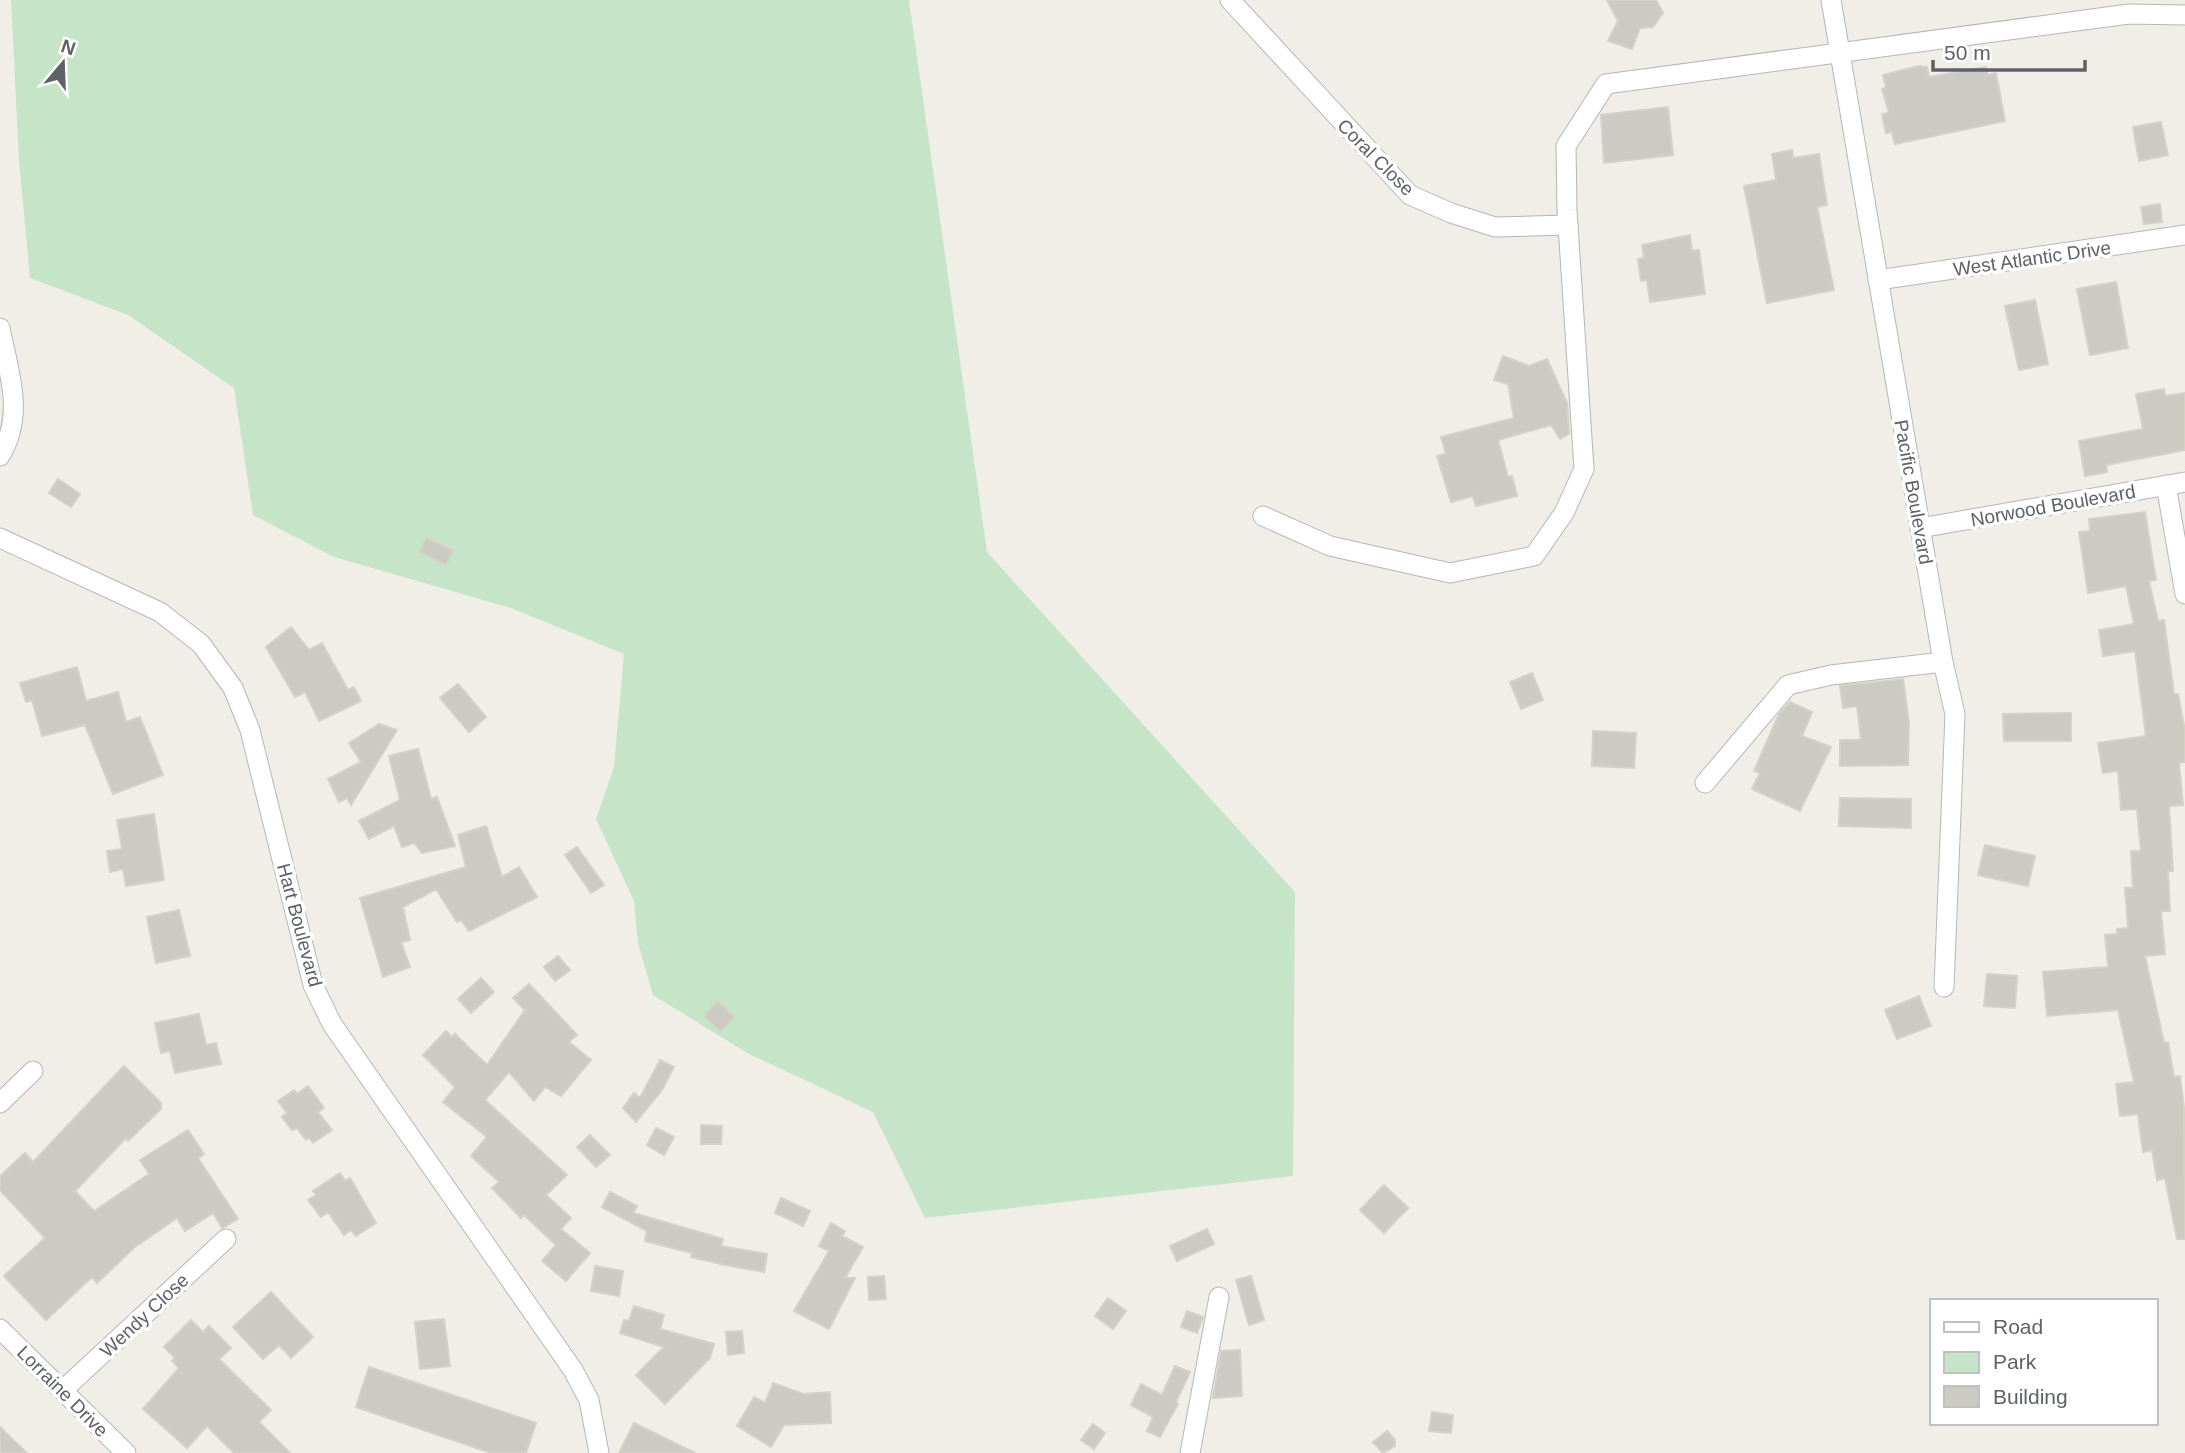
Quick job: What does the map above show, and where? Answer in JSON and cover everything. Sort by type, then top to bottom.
[{"type":"street","name":"Coral Close","points":[[1230,0],[1410,195],[1451,213],[1495,227],[1568,225]]},
{"type":"street","name":"Pacific Boulevard","points":[[1831,0],[1942,662],[1955,714],[1944,986]]},
{"type":"street","points":[[1263,516],[1330,546],[1450,573],[1534,556],[1564,513],[1584,469],[1568,225],[1566,146],[1606,84],[2129,14],[2185,15]]},
{"type":"street","name":"West Atlantic Drive","points":[[1878,280],[2185,235]]},
{"type":"street","points":[[0,328],[15,397],[15,420],[9,441],[0,456]]},
{"type":"street","points":[[2176,484],[2185,594]]},
{"type":"street","name":"Norwood Boulevard","points":[[1920,528],[2176,484]]},
{"type":"street","name":"Hart Boulevard","points":[[0,538],[160,612],[201,644],[233,688],[250,730],[313,985],[332,1024],[573,1370],[589,1400],[599,1453]]},
{"type":"street","points":[[1705,783],[1788,685],[1831,675],[1942,662]]},
{"type":"street","points":[[0,1103],[33,1071]]},
{"type":"street","name":"Wendy Close","points":[[63,1390],[226,1239]]},
{"type":"street","points":[[1190,1453],[1219,1297]]},
{"type":"street","name":"Lorraine Drive","points":[[0,1329],[125,1453]]},
{"type":"green space","points":[[11,0],[909,0],[987,552],[1295,892],[1293,1176],[925,1218],[873,1112],[747,1053],[653,995],[638,943],[634,901],[596,819],[614,767],[624,654],[511,608],[334,557],[253,515],[234,388],[128,315],[30,278],[19,161]]},
{"type":"building","points":[[1607,0],[1656,0],[1663,13],[1653,27],[1640,28],[1632,49],[1608,41],[1618,21]]},
{"type":"building","points":[[1919,66],[1927,67],[1929,77],[1986,67],[1988,75],[1996,73],[2005,121],[1895,144],[1892,132],[1886,133],[1882,114],[1889,113],[1882,89],[1886,88],[1883,75]]},
{"type":"building","points":[[1668,107],[1673,155],[1604,163],[1601,115]]},
{"type":"building","points":[[2161,122],[2168,155],[2139,161],[2133,127]]},
{"type":"building","points":[[1792,150],[1793,158],[1819,154],[1827,205],[1817,207],[1834,290],[1767,303],[1744,186],[1776,180],[1772,154]]},
{"type":"building","points":[[2160,204],[2162,222],[2144,224],[2141,207]]},
{"type":"building","points":[[1690,235],[1692,251],[1699,250],[1705,294],[1650,302],[1647,280],[1641,281],[1638,259],[1644,258],[1642,245]]},
{"type":"building","points":[[2116,282],[2128,348],[2090,355],[2077,289]]},
{"type":"building","points":[[2035,300],[2048,364],[2019,370],[2005,306]]},
{"type":"building","points":[[1503,356],[1529,366],[1547,359],[1567,403],[1569,434],[1560,439],[1551,425],[1498,440],[1508,477],[1512,476],[1517,496],[1476,506],[1473,496],[1451,502],[1437,456],[1446,454],[1441,437],[1514,418],[1508,384],[1494,380]]},
{"type":"building","points":[[2164,389],[2165,396],[2185,393],[2185,450],[2106,465],[2107,472],[2085,476],[2079,441],[2143,429],[2136,394]]},
{"type":"building","points":[[58,479],[80,494],[71,507],[49,493]]},
{"type":"building","points":[[2145,512],[2156,580],[2149,581],[2158,621],[2164,620],[2174,694],[2178,694],[2185,731],[2185,762],[2179,763],[2183,805],[2169,806],[2173,871],[2168,871],[2170,911],[2161,911],[2165,954],[2145,956],[2164,1043],[2168,1042],[2174,1077],[2180,1076],[2184,1108],[2185,1239],[2177,1239],[2165,1178],[2157,1180],[2152,1150],[2143,1152],[2138,1114],[2120,1116],[2116,1084],[2134,1082],[2118,1010],[2047,1016],[2043,972],[2108,967],[2105,935],[2117,934],[2117,929],[2128,928],[2125,888],[2133,888],[2131,851],[2141,851],[2137,809],[2121,810],[2118,771],[2103,773],[2098,743],[2146,736],[2135,651],[2103,656],[2099,630],[2134,624],[2126,586],[2088,593],[2079,532],[2090,531],[2089,519]]},
{"type":"building","points":[[426,538],[453,550],[446,565],[420,552]]},
{"type":"building","points":[[291,627],[309,650],[322,643],[348,690],[354,687],[361,701],[319,721],[305,692],[295,697],[266,647]]},
{"type":"building","points":[[77,667],[86,701],[118,692],[126,722],[140,717],[163,775],[113,794],[85,725],[42,736],[32,700],[26,702],[20,683]]},
{"type":"building","points":[[1532,673],[1543,700],[1521,709],[1510,682]]},
{"type":"building","points":[[1903,679],[1909,723],[1908,765],[1840,766],[1840,740],[1861,740],[1857,706],[1843,708],[1840,686]]},
{"type":"building","points":[[458,684],[486,717],[469,732],[440,698]]},
{"type":"building","points":[[1790,702],[1812,712],[1802,736],[1831,747],[1800,811],[1752,789],[1760,773],[1754,771],[1779,714]]},
{"type":"building","points":[[2071,713],[2071,741],[2004,741],[2003,714]]},
{"type":"building","points":[[379,724],[397,730],[351,805],[347,798],[339,802],[328,779],[361,762],[349,743]]},
{"type":"building","points":[[1593,731],[1636,733],[1634,768],[1592,766]]},
{"type":"building","points":[[418,749],[431,799],[437,797],[455,846],[422,853],[414,843],[402,847],[394,826],[369,839],[359,821],[400,800],[389,756]]},
{"type":"building","points":[[1840,798],[1911,799],[1911,828],[1839,826]]},
{"type":"building","points":[[154,814],[164,880],[126,886],[123,869],[110,872],[107,851],[122,849],[117,820]]},
{"type":"building","points":[[486,826],[502,877],[519,867],[537,897],[469,931],[461,920],[457,922],[436,889],[403,907],[410,940],[401,942],[410,967],[383,977],[360,898],[466,867],[458,835]]},
{"type":"building","points":[[1985,845],[2035,856],[2028,886],[1978,875]]},
{"type":"building","points":[[577,847],[604,885],[591,893],[565,855]]},
{"type":"building","points":[[179,910],[190,956],[156,963],[147,917]]},
{"type":"building","points":[[558,956],[570,970],[555,981],[544,967]]},
{"type":"building","points":[[1987,974],[2017,976],[2015,1008],[1984,1006]]},
{"type":"building","points":[[481,978],[494,992],[471,1013],[458,999]]},
{"type":"building","points":[[529,984],[577,1035],[569,1042],[591,1060],[561,1096],[545,1087],[534,1101],[509,1072],[485,1100],[567,1175],[546,1195],[571,1218],[561,1229],[590,1253],[566,1281],[542,1261],[556,1245],[524,1215],[521,1218],[492,1188],[499,1182],[471,1156],[487,1137],[443,1102],[455,1087],[423,1055],[446,1031],[452,1037],[455,1034],[487,1065],[525,1010],[513,998]]},
{"type":"building","points":[[1919,996],[1931,1026],[1897,1039],[1885,1010]]},
{"type":"building","points":[[718,1001],[734,1017],[720,1031],[704,1015]]},
{"type":"building","points":[[199,1014],[206,1045],[216,1043],[221,1064],[175,1073],[170,1051],[161,1053],[155,1023]]},
{"type":"building","points":[[660,1060],[674,1067],[662,1090],[636,1122],[623,1108],[634,1093],[640,1098]]},
{"type":"building","points":[[124,1066],[161,1103],[161,1109],[128,1141],[126,1138],[75,1191],[94,1211],[149,1174],[140,1160],[188,1130],[204,1154],[198,1158],[238,1219],[222,1228],[213,1213],[185,1231],[177,1218],[135,1247],[97,1283],[92,1277],[46,1320],[4,1276],[45,1238],[0,1190],[0,1176],[25,1153],[33,1162]]},
{"type":"building","points":[[308,1086],[324,1108],[318,1112],[332,1130],[313,1143],[309,1138],[306,1140],[297,1128],[292,1130],[282,1117],[287,1113],[278,1101],[294,1090],[297,1094]]},
{"type":"building","points":[[701,1125],[722,1126],[721,1144],[701,1144]]},
{"type":"building","points":[[656,1128],[674,1137],[664,1155],[647,1145]]},
{"type":"building","points":[[590,1135],[610,1155],[596,1167],[577,1147]]},
{"type":"building","points":[[340,1173],[345,1181],[350,1178],[376,1223],[356,1236],[351,1230],[344,1235],[328,1212],[321,1217],[308,1200],[316,1195],[313,1191]]},
{"type":"building","points":[[1384,1185],[1408,1208],[1384,1233],[1360,1210]]},
{"type":"building","points":[[610,1192],[637,1206],[633,1213],[723,1239],[721,1246],[767,1254],[764,1272],[691,1257],[692,1253],[645,1241],[647,1231],[602,1207]]},
{"type":"building","points":[[781,1198],[810,1211],[803,1226],[775,1213]]},
{"type":"building","points":[[831,1223],[845,1231],[842,1236],[863,1247],[845,1278],[855,1278],[829,1329],[794,1311],[829,1251],[819,1246]]},
{"type":"building","points":[[1207,1229],[1214,1244],[1177,1261],[1170,1246]]},
{"type":"building","points":[[595,1266],[623,1271],[619,1296],[591,1291]]},
{"type":"building","points":[[884,1276],[886,1299],[869,1300],[868,1277]]},
{"type":"building","points":[[1251,1276],[1264,1320],[1249,1325],[1236,1280]]},
{"type":"building","points":[[271,1292],[313,1337],[291,1358],[279,1345],[263,1359],[233,1327]]},
{"type":"building","points":[[1108,1298],[1126,1311],[1113,1329],[1095,1316]]},
{"type":"building","points":[[634,1306],[664,1315],[660,1329],[714,1344],[710,1358],[665,1404],[636,1375],[664,1347],[620,1333],[624,1320],[629,1321]]},
{"type":"building","points":[[1187,1311],[1203,1317],[1197,1333],[1181,1327]]},
{"type":"building","points":[[444,1319],[450,1366],[420,1369],[415,1322]]},
{"type":"building","points":[[191,1320],[203,1332],[209,1326],[231,1348],[219,1359],[271,1410],[259,1422],[290,1453],[234,1453],[207,1426],[187,1448],[143,1409],[179,1368],[172,1361],[175,1358],[164,1347]]},
{"type":"building","points":[[742,1331],[744,1353],[728,1355],[726,1332]]},
{"type":"building","points":[[1240,1350],[1242,1396],[1213,1398],[1221,1351]]},
{"type":"building","points":[[1175,1366],[1190,1372],[1176,1402],[1178,1404],[1160,1437],[1147,1431],[1153,1417],[1131,1405],[1141,1384],[1162,1395]]},
{"type":"building","points":[[369,1367],[536,1423],[526,1453],[491,1453],[356,1407]]},
{"type":"building","points":[[773,1383],[803,1394],[830,1392],[831,1423],[784,1425],[771,1447],[737,1426],[754,1397],[765,1403]]},
{"type":"building","points":[[1432,1412],[1453,1415],[1451,1433],[1429,1431]]},
{"type":"building","points":[[634,1423],[695,1453],[619,1453]]},
{"type":"building","points":[[1093,1424],[1105,1433],[1094,1449],[1081,1440]]},
{"type":"building","points":[[0,1427],[27,1453],[0,1453]]},
{"type":"building","points":[[1387,1431],[1395,1440],[1395,1446],[1383,1453],[1373,1442]]}]
